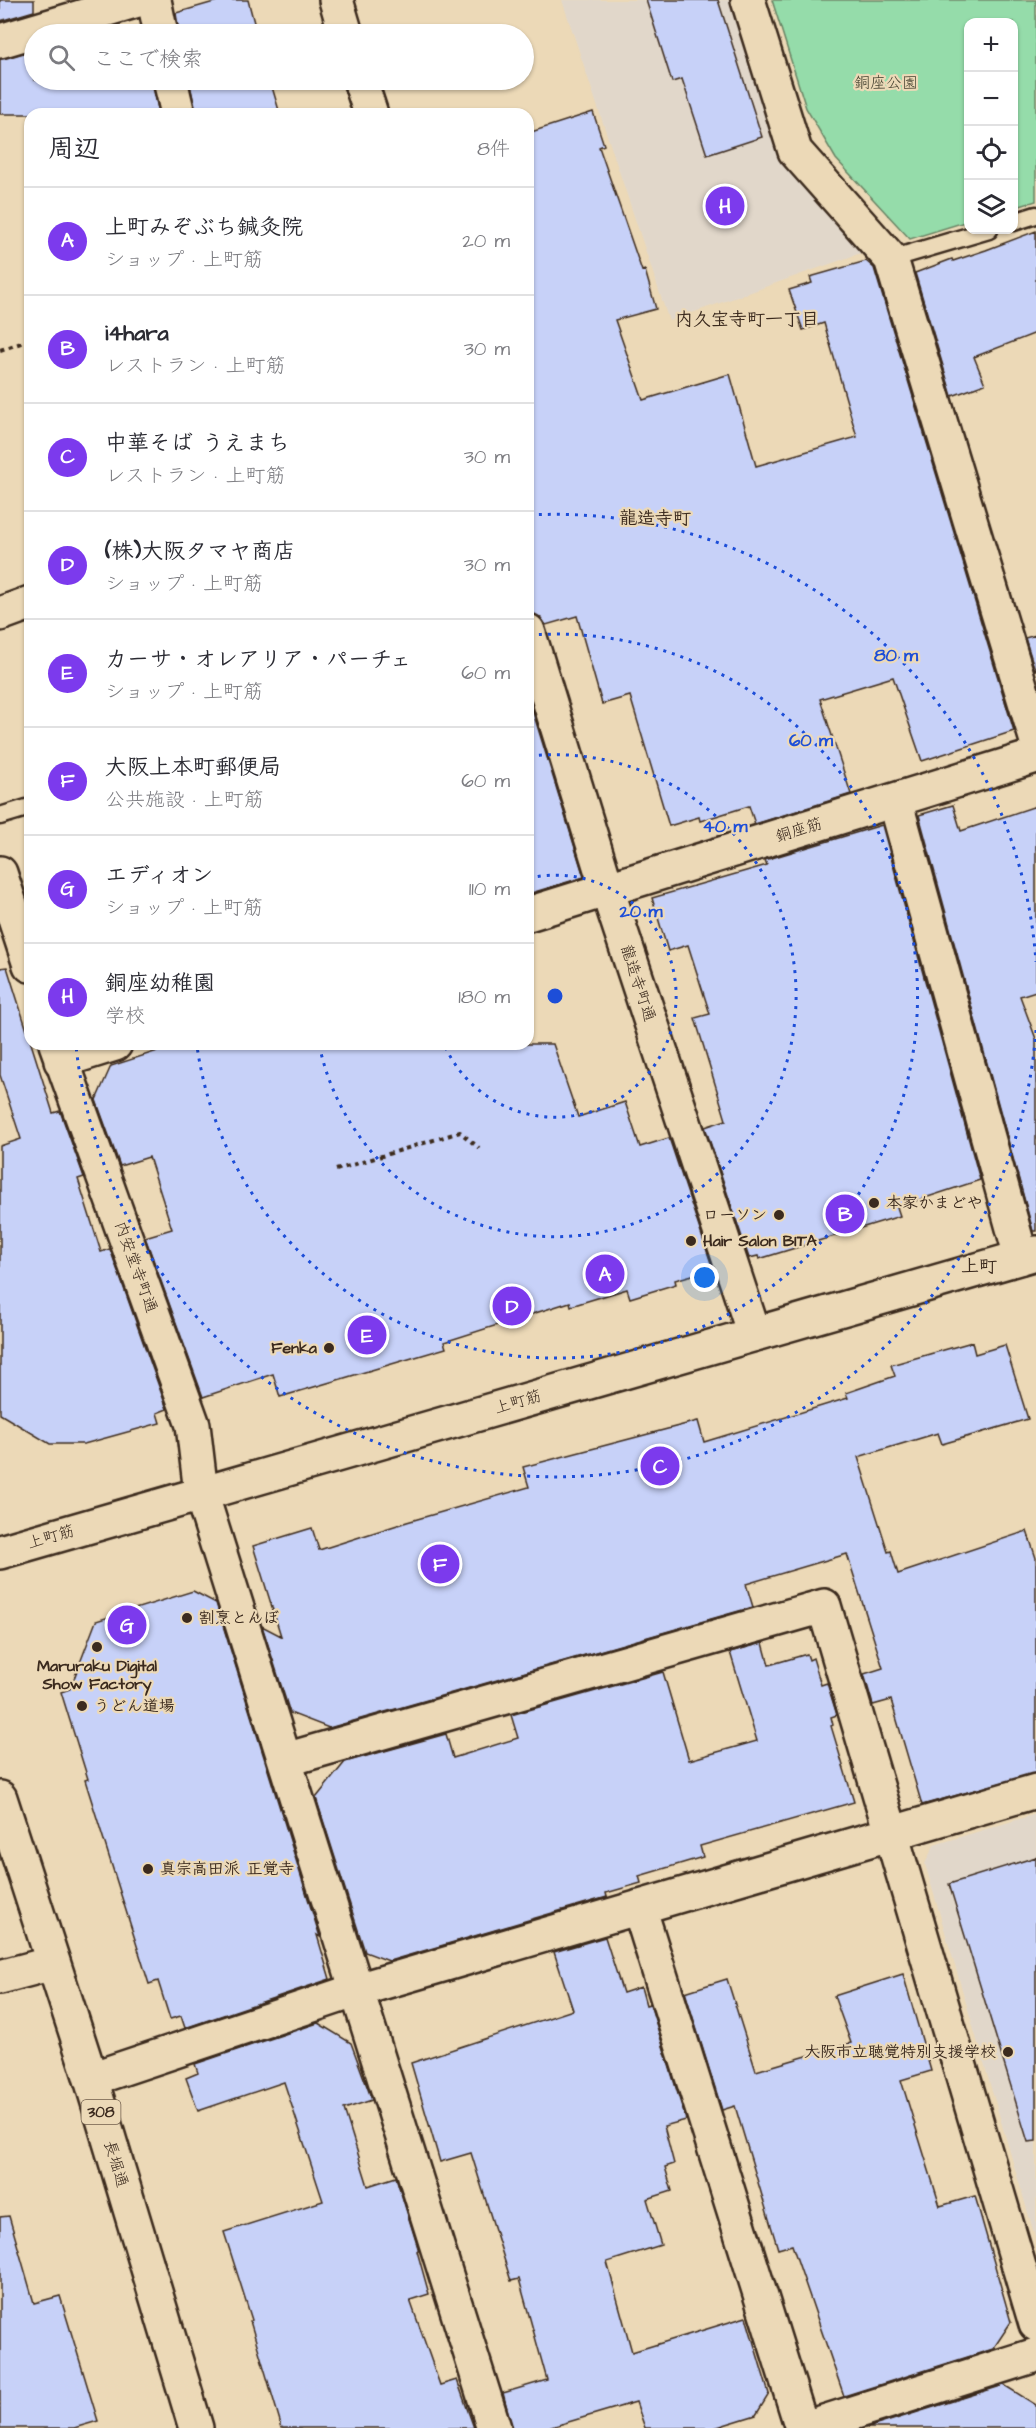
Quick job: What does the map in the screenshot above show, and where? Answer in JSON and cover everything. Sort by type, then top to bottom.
[{"type":"main road","points":[[57,24],[138,0]]},
{"type":"main road","points":[[154,0],[159,24]]},
{"type":"main road","points":[[336,0],[343,24]]},
{"type":"main road","points":[[748,0],[795,151],[891,259],[1036,738]]},
{"type":"main road","points":[[0,41],[24,34]]},
{"type":"main road","points":[[172,90],[177,108]]},
{"type":"main road","points":[[363,90],[369,108]]},
{"type":"main road","points":[[0,614],[24,605]]},
{"type":"main road","name":"龍造寺町通","points":[[534,651],[607,889],[754,1334]]},
{"type":"main road","name":"銅座筋","points":[[534,912],[1036,756]]},
{"type":"main road","points":[[895,800],[1029,1255]]},
{"type":"main road","points":[[0,873],[24,947]]},
{"type":"main road","name":"内安堂寺町通","points":[[59,1052],[193,1425],[201,1493],[494,2428]]},
{"type":"main road","name":"上町筋","points":[[0,1552],[1029,1255]]},
{"type":"main road","points":[[285,1760],[824,1606],[1036,2324]]},
{"type":"main road","points":[[91,2079],[357,1990],[1036,1791]]},
{"type":"main road","name":"長堀通","points":[[0,1798],[91,2079],[196,2428]]},
{"type":"main road","points":[[639,1907],[803,2428],[1036,2355]]},
{"type":"main road","points":[[0,1977],[53,1963]]},
{"type":"lane","points":[[1018,221],[1036,215]]},
{"type":"lane","points":[[891,259],[975,234]]},
{"type":"lane","points":[[0,816],[24,809]]},
{"type":"path","points":[[0,350],[24,342]]},
{"type":"path","points":[[336,1170],[460,1132],[479,1148]]},
{"type":"shaded area","points":[[562,0],[731,0],[780,158],[861,253],[669,321]]},
{"type":"shaded area","name":"大阪市立聴覚特別支援学校","points":[[1036,1814],[1036,2240],[925,1864],[934,1845]]},
{"type":"green space","name":"銅座公園","points":[[772,0],[1036,0],[1036,201],[1018,207],[1018,18],[964,18],[964,222],[910,239],[836,159],[806,108]]},
{"type":"building","points":[[0,0],[34,0],[34,11],[0,21]]},
{"type":"building","points":[[221,0],[248,0],[254,24],[178,24],[176,13]]},
{"type":"building","points":[[646,0],[718,0],[762,137],[707,155],[682,79],[672,82]]},
{"type":"building","points":[[24,53],[24,90],[154,90],[158,108],[24,108],[24,114],[0,114],[0,59]]},
{"type":"building","points":[[191,90],[273,90],[278,108],[195,108]]},
{"type":"building","points":[[593,112],[604,145],[599,147],[642,271],[645,270],[656,309],[615,320],[643,400],[730,374],[756,466],[857,437],[824,323],[803,330],[789,290],[812,283],[810,277],[866,261],[874,268],[1014,731],[922,761],[893,677],[820,699],[851,794],[755,824],[749,806],[700,821],[699,817],[669,826],[630,696],[602,704],[577,616],[546,625],[540,617],[534,615],[534,131]]},
{"type":"building","points":[[1036,231],[1036,333],[974,357],[985,384],[952,396],[915,273]]},
{"type":"building","points":[[1036,635],[1036,670],[1035,670],[1025,638]]},
{"type":"building","points":[[534,715],[584,877],[534,892]]},
{"type":"building","points":[[953,805],[961,831],[1036,806],[1036,991],[1020,996],[1036,1039],[1036,1231],[1033,1231],[919,815]]},
{"type":"building","points":[[882,825],[980,1180],[897,1207],[900,1216],[759,1259],[758,1256],[749,1258],[705,1127],[726,1120],[695,1018],[710,1014],[688,945],[668,951],[652,898],[767,865],[765,860]]},
{"type":"building","points":[[7,967],[24,1021],[24,1050],[33,1050],[53,1113],[60,1111],[84,1177],[78,1179],[101,1252],[110,1249],[167,1409],[157,1413],[160,1423],[84,1444],[50,1444],[0,1414],[0,1146],[21,1139],[0,1075],[0,968]]},
{"type":"building","points":[[534,1044],[553,1044],[578,1117],[625,1102],[640,1147],[669,1138],[713,1269],[675,1280],[676,1284],[630,1298],[627,1289],[571,1306],[570,1302],[444,1342],[446,1348],[280,1397],[273,1374],[203,1397],[145,1237],[172,1229],[149,1157],[120,1166],[96,1100],[111,1066],[160,1050],[534,1050]]},
{"type":"building","points":[[972,1342],[975,1354],[1005,1345],[1028,1419],[942,1444],[938,1433],[858,1457],[888,1552],[891,1551],[898,1574],[1027,1531],[1036,1558],[1036,1773],[922,1805],[891,1700],[873,1705],[864,1674],[883,1668],[847,1554],[746,1584],[753,1607],[329,1728],[290,1713],[262,1626],[281,1636],[253,1546],[312,1528],[319,1550],[529,1487],[523,1467],[698,1421],[704,1442],[848,1398],[846,1393],[895,1376],[891,1365]]},
{"type":"building","points":[[193,1591],[216,1603],[320,1937],[317,1935],[330,1979],[185,2028],[181,2016],[170,2019],[158,1981],[149,1984],[85,1780],[88,1779],[61,1692],[70,1689],[96,1621]]},
{"type":"building","points":[[763,1643],[769,1665],[807,1654],[809,1660],[813,1658],[821,1685],[827,1683],[837,1715],[831,1717],[833,1725],[831,1726],[854,1802],[700,1846],[703,1857],[639,1876],[641,1883],[606,1893],[607,1897],[389,1961],[365,1952],[316,1798],[345,1762],[446,1734],[453,1758],[518,1738],[511,1715],[663,1672],[689,1760],[757,1741],[730,1652]]},
{"type":"building","points":[[1036,1857],[1036,2141],[1028,2142],[949,1884]]},
{"type":"building","points":[[605,1937],[623,1993],[641,1987],[646,2005],[650,2004],[686,2120],[664,2126],[674,2164],[665,2167],[672,2191],[647,2199],[661,2245],[607,2262],[632,2352],[746,2317],[769,2394],[756,2415],[714,2428],[645,2428],[636,2402],[548,2428],[512,2428],[503,2393],[547,2380],[519,2279],[511,2281],[471,2153],[440,2162],[411,2063],[573,2010],[554,1952]]},
{"type":"building","points":[[903,1974],[931,2071],[901,2080],[940,2206],[975,2196],[1011,2322],[993,2349],[844,2396],[792,2245],[778,2249],[735,2106],[722,2110],[685,1992],[727,1979],[756,2071],[851,2043],[834,1996]]},
{"type":"building","points":[[318,2023],[351,2043],[372,2100],[344,2109],[368,2186],[396,2177],[419,2251],[417,2251],[429,2294],[410,2300],[440,2385],[457,2380],[474,2428],[282,2428],[250,2321],[252,2320],[224,2232],[323,2201],[284,2082],[198,2111],[186,2078],[198,2073],[195,2064]]},
{"type":"building","points":[[9,2216],[34,2303],[60,2296],[98,2421],[74,2428],[0,2428],[0,2217]]},
{"type":"building","points":[[1004,2385],[1036,2405],[1036,2428],[867,2428]]},
{"type":"place","name":"銅座幼稚園","points":[[725,206]]},
{"type":"place","name":"本家かまどや","points":[[874,1203]]},
{"type":"place","name":"i4hara","points":[[845,1214]]},
{"type":"place","name":"ローソン","points":[[779,1215]]},
{"type":"place","name":"Hair Salon BITA","points":[[691,1241]]},
{"type":"place","name":"上町みぞぶち鍼灸院","points":[[605,1274]]},
{"type":"place","name":"(株)大阪タマヤ商店","points":[[512,1306]]},
{"type":"place","name":"カーサ・オレアリア・パーチェ","points":[[367,1335]]},
{"type":"place","name":"Fenka","points":[[329,1348]]},
{"type":"place","name":"中華そば うえまち","points":[[660,1466]]},
{"type":"place","name":"大阪上本町郵便局","points":[[440,1564]]},
{"type":"place","name":"割烹とんぼ","points":[[187,1618]]},
{"type":"place","name":"エディオン","points":[[127,1625]]},
{"type":"place","name":"Maruraku Digital Show Factory","points":[[97,1647]]},
{"type":"place","name":"うどん道場","points":[[82,1706]]},
{"type":"place","name":"真宗高田派 正覚寺","points":[[148,1869]]},
{"type":"place","name":"大阪市立聴覚特別支援学校","points":[[1008,2052]]},
{"type":"district","name":"内久宝寺町一丁目","points":[[747,319]]},
{"type":"district","name":"龍造寺町","points":[[655,518]]},
{"type":"district","name":"上町","points":[[979,1266]]}]
